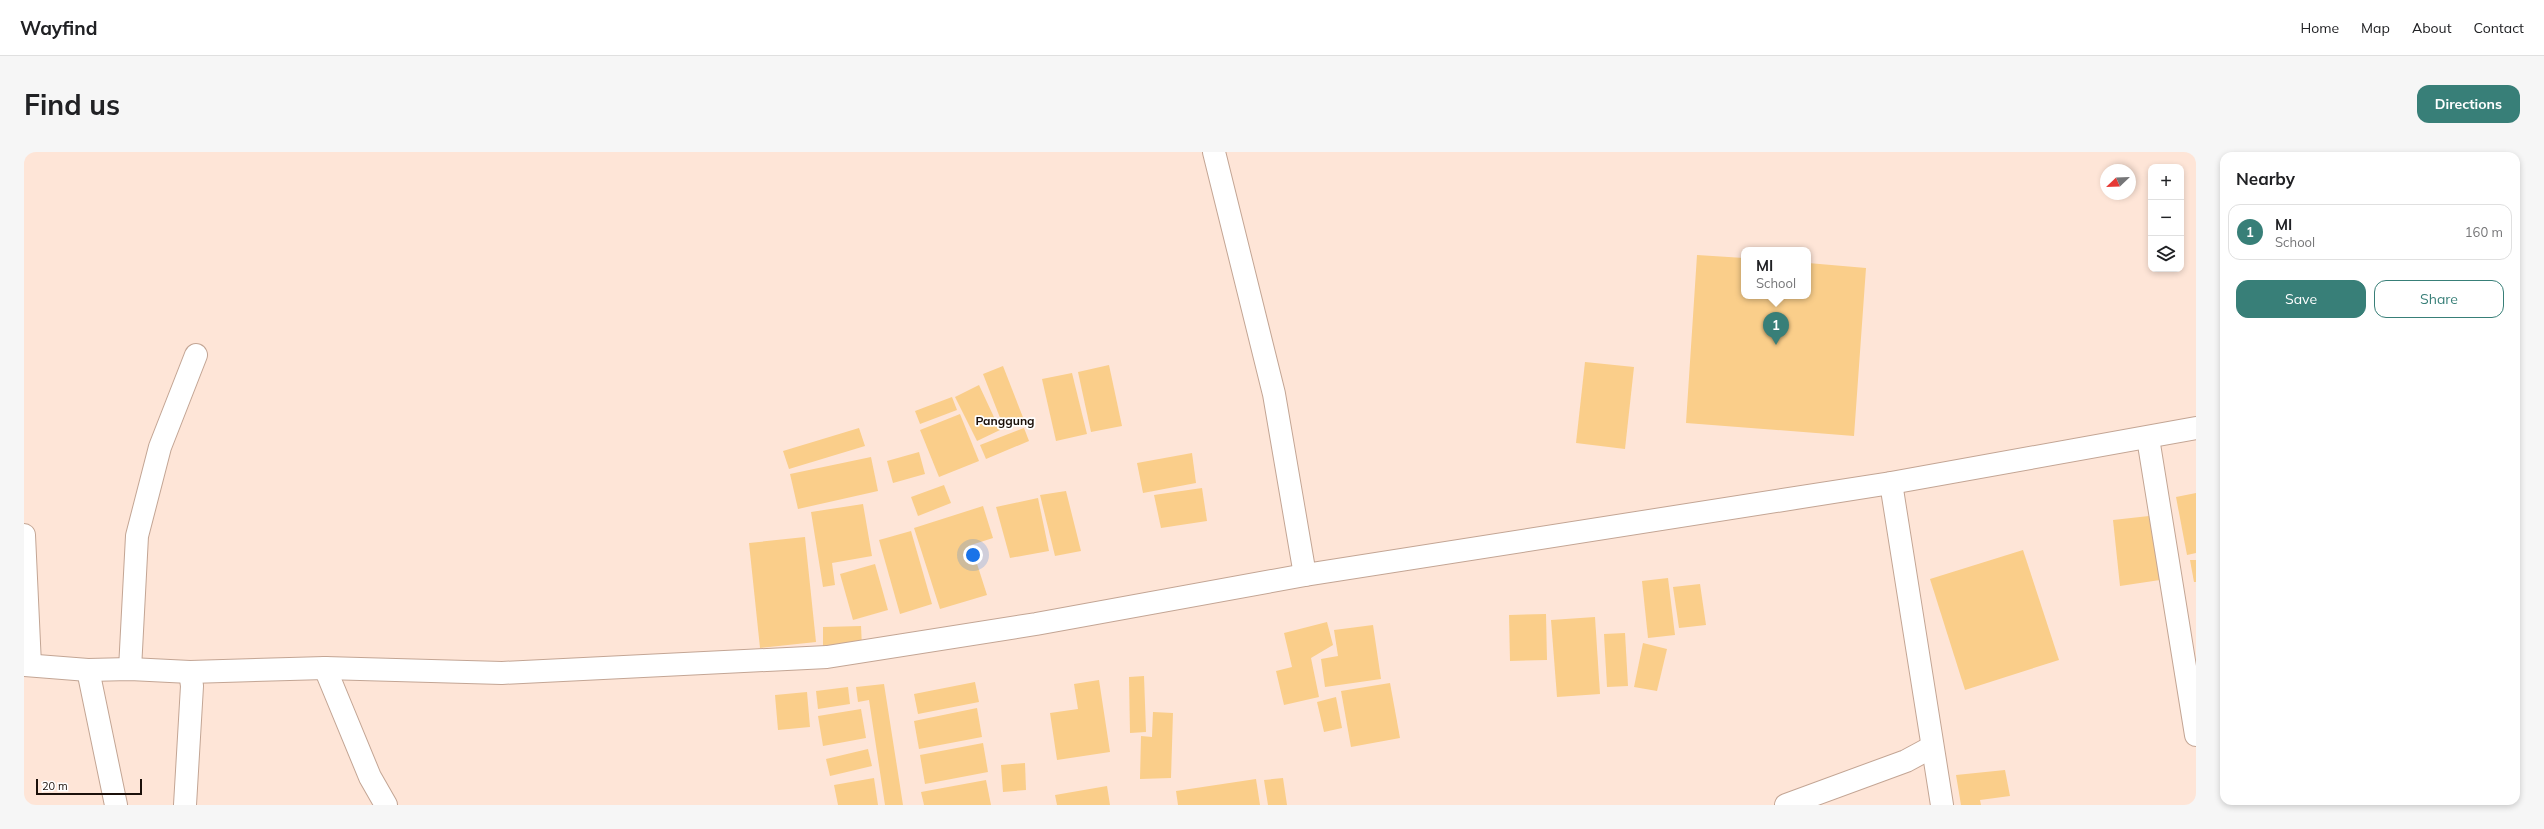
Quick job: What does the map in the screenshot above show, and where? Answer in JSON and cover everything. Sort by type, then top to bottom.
[{"type":"street","points":[[1214,152],[1274,394],[1305,575]]},
{"type":"street","points":[[130,669],[137,536],[160,447],[196,355]]},
{"type":"street","points":[[24,535],[27,665],[88,670],[130,669],[190,672],[325,668],[502,673],[827,657],[1036,624],[1305,575],[1891,483],[2148,438],[2196,428]]},
{"type":"street","points":[[2148,438],[2196,735]]},
{"type":"street","points":[[1891,483],[1942,805]]},
{"type":"street","points":[[325,668],[370,777],[386,805]]},
{"type":"street","points":[[88,670],[116,805]]},
{"type":"street","points":[[185,805],[192,686],[190,672]]},
{"type":"street","points":[[1786,805],[1906,761],[1932,747]]},
{"type":"building","points":[[1697,255],[1741,258],[1741,299],[1811,299],[1811,263],[1866,268],[1854,436],[1686,423]]},
{"type":"building","points":[[1585,362],[1634,367],[1625,449],[1576,443]]},
{"type":"building","points":[[1109,365],[1122,426],[1091,432],[1078,372]]},
{"type":"building","points":[[1003,366],[1024,420],[1004,428],[983,374]]},
{"type":"building","points":[[1072,373],[1087,434],[1056,441],[1042,379]]},
{"type":"building","points":[[979,385],[1000,430],[977,441],[955,397]]},
{"type":"building","points":[[952,397],[957,410],[920,424],[915,411]]},
{"type":"building","points":[[960,414],[979,461],[939,477],[920,430]]},
{"type":"building","points":[[859,428],[865,446],[789,469],[783,451]]},
{"type":"building","points":[[1024,428],[1029,441],[986,459],[980,445]]},
{"type":"building","points":[[919,452],[925,474],[893,483],[887,461]]},
{"type":"building","points":[[1192,453],[1196,483],[1143,493],[1137,463]]},
{"type":"building","points":[[871,457],[878,491],[798,509],[790,474]]},
{"type":"building","points":[[944,485],[951,503],[918,516],[911,497]]},
{"type":"building","points":[[1202,488],[1207,521],[1161,528],[1154,495]]},
{"type":"building","points":[[1066,491],[1081,551],[1055,556],[1040,495]]},
{"type":"building","points":[[2196,493],[2196,553],[2187,555],[2176,497]]},
{"type":"building","points":[[1038,498],[1049,551],[1010,558],[996,507]]},
{"type":"building","points":[[863,504],[872,556],[832,563],[835,585],[823,587],[811,512]]},
{"type":"building","points":[[983,506],[993,538],[971,545],[987,595],[940,609],[914,528]]},
{"type":"building","points":[[2149,516],[2160,580],[2120,586],[2113,520]]},
{"type":"building","points":[[911,531],[932,604],[900,614],[879,540]]},
{"type":"building","points":[[805,537],[816,642],[760,648],[749,543]]},
{"type":"building","points":[[2023,550],[2059,660],[1965,690],[1930,579]]},
{"type":"building","points":[[2190,560],[2196,560],[2196,582],[2194,582]]},
{"type":"building","points":[[875,564],[888,610],[853,620],[840,574]]},
{"type":"building","points":[[1668,578],[1675,635],[1648,638],[1642,581]]},
{"type":"building","points":[[1700,584],[1706,625],[1679,628],[1673,587]]},
{"type":"building","points":[[1546,614],[1547,660],[1510,661],[1509,615]]},
{"type":"building","points":[[1595,617],[1600,694],[1557,697],[1551,620]]},
{"type":"building","points":[[1327,622],[1333,645],[1311,658],[1319,697],[1284,705],[1276,671],[1292,667],[1284,633]]},
{"type":"building","points":[[1373,625],[1381,679],[1325,687],[1321,659],[1338,656],[1334,630]]},
{"type":"building","points":[[861,626],[862,647],[823,648],[823,627]]},
{"type":"building","points":[[1625,633],[1628,686],[1607,687],[1604,634]]},
{"type":"building","points":[[1643,643],[1667,649],[1657,691],[1634,687]]},
{"type":"building","points":[[1144,676],[1146,732],[1130,733],[1129,677]]},
{"type":"building","points":[[1099,680],[1110,752],[1057,760],[1050,713],[1078,709],[1074,684]]},
{"type":"building","points":[[975,682],[979,702],[918,714],[914,694]]},
{"type":"building","points":[[1390,683],[1400,738],[1351,747],[1341,691]]},
{"type":"building","points":[[884,684],[903,805],[885,805],[869,700],[858,702],[856,687]]},
{"type":"building","points":[[848,687],[850,704],[818,709],[816,691]]},
{"type":"building","points":[[807,692],[810,727],[778,730],[775,695]]},
{"type":"building","points":[[1336,697],[1342,728],[1324,732],[1317,702]]},
{"type":"building","points":[[977,708],[982,737],[919,749],[914,721]]},
{"type":"building","points":[[861,709],[866,738],[823,746],[818,716]]},
{"type":"building","points":[[1153,712],[1173,713],[1171,778],[1140,779],[1141,736],[1152,737]]},
{"type":"building","points":[[983,743],[988,772],[925,784],[920,755]]},
{"type":"building","points":[[868,749],[872,766],[830,776],[826,759]]},
{"type":"building","points":[[1025,763],[1026,790],[1003,792],[1001,765]]},
{"type":"building","points":[[2005,770],[2010,796],[1980,800],[1981,805],[1961,805],[1956,775]]},
{"type":"building","points":[[874,778],[878,805],[838,805],[834,785]]},
{"type":"building","points":[[1283,778],[1287,805],[1268,805],[1264,780]]},
{"type":"building","points":[[1256,779],[1260,805],[1178,805],[1176,791]]},
{"type":"building","points":[[986,780],[991,805],[924,805],[921,792]]},
{"type":"building","points":[[1107,786],[1110,805],[1057,805],[1055,795]]},
{"type":"place","name":"MI","points":[[1776,345]]},
{"type":"district","name":"Panggung","points":[[1005,421]]}]
